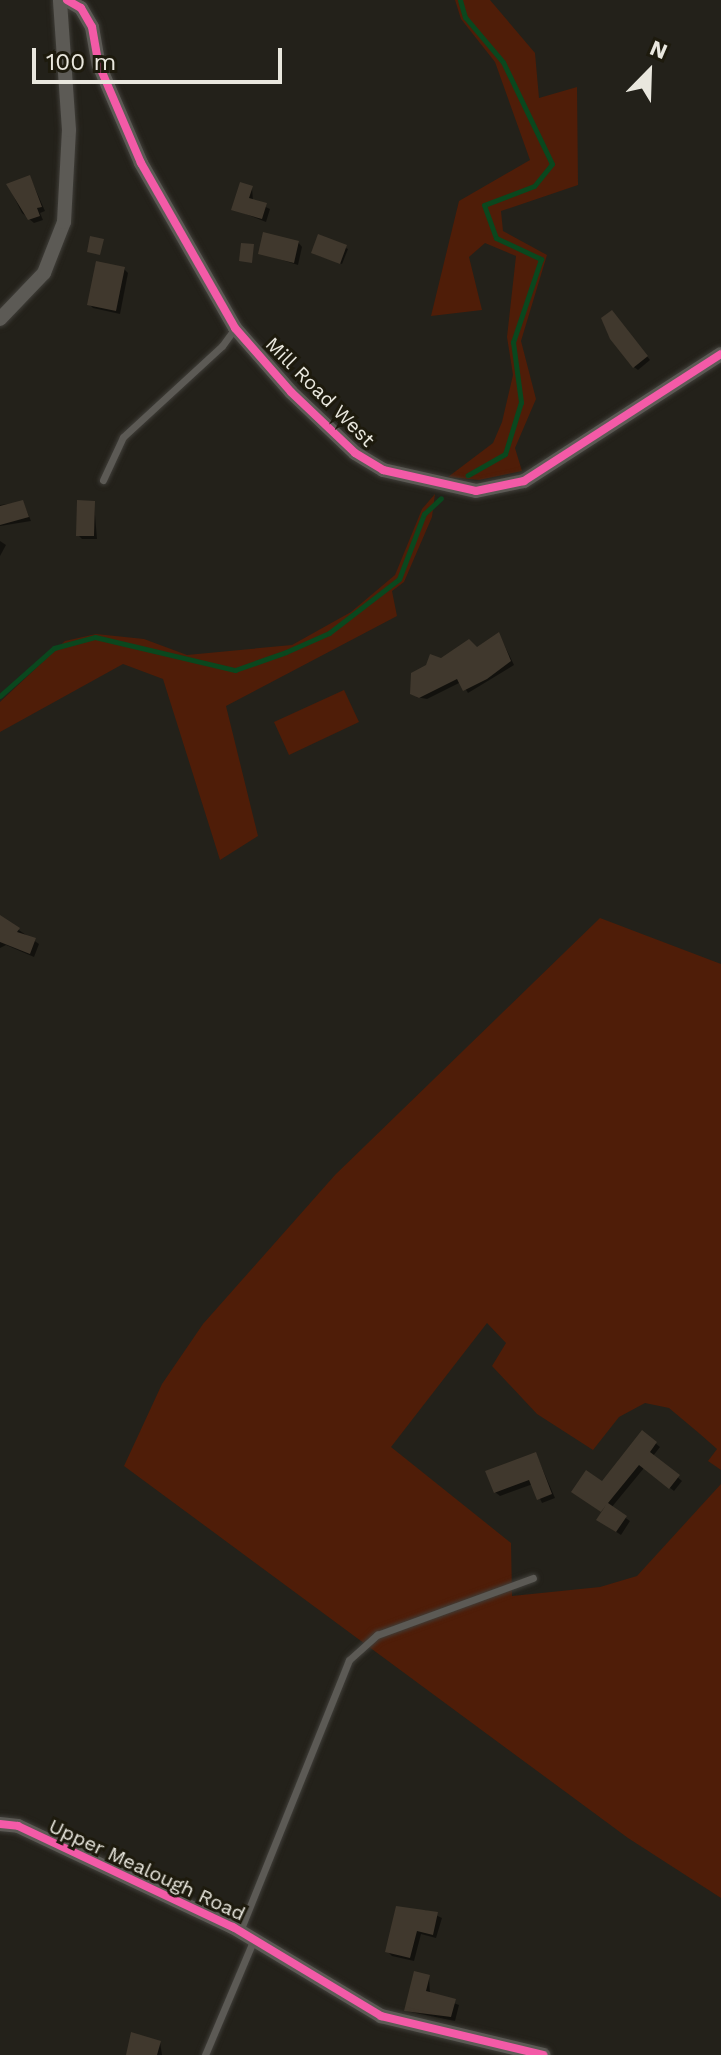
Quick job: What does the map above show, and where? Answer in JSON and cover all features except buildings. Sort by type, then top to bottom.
[{"type":"street","points":[[0,319],[44,273],[64,222],[69,130],[60,0]]},
{"type":"street","name":"Mill Road West","points":[[67,0],[81,8],[92,27],[99,65],[141,163],[235,328],[355,453],[383,470],[476,491],[524,481],[721,354]]},
{"type":"street","name":"Upper Mealough Road","points":[[0,1824],[18,1826],[240,1931],[381,2016],[543,2055]]},
{"type":"lane","points":[[103,480],[123,437],[222,346],[235,328]]},
{"type":"lane","points":[[240,1931],[349,1660],[377,1635],[533,1578]]},
{"type":"lane","points":[[205,2055],[254,1939]]},
{"type":"shaded area","points":[[455,0],[490,0],[535,53],[539,98],[577,87],[578,185],[501,211],[503,231],[547,255],[521,341],[536,399],[515,448],[522,471],[479,480],[448,477],[493,443],[502,422],[513,375],[507,337],[516,256],[485,243],[469,257],[482,310],[431,316],[459,201],[530,160],[495,62],[461,19]]},
{"type":"shaded area","points":[[435,494],[432,517],[404,582],[392,591],[397,616],[226,706],[258,836],[220,860],[163,679],[123,664],[0,732],[0,702],[65,641],[96,634],[144,639],[187,655],[292,645],[351,612],[395,575],[422,509]]},
{"type":"shaded area","points":[[344,690],[359,722],[289,755],[274,722]]},
{"type":"shaded area","points":[[600,918],[721,964],[721,1470],[708,1461],[717,1449],[700,1434],[669,1408],[645,1403],[619,1417],[593,1450],[537,1414],[492,1366],[506,1343],[487,1323],[391,1447],[511,1543],[512,1596],[600,1587],[637,1576],[721,1484],[721,1898],[628,1838],[124,1466],[162,1384],[203,1324],[335,1175]]},
{"type":"waterway","points":[[460,0],[465,17],[503,62],[552,164],[534,186],[484,205],[496,238],[541,259],[513,342],[521,402],[505,454],[468,475]]},
{"type":"waterway","points":[[0,696],[54,648],[95,637],[235,670],[329,633],[399,579],[424,514],[441,498]]},
{"type":"cycle path","points":[[67,0],[81,8],[92,27],[99,65],[141,163],[235,328],[291,392],[355,453],[383,470],[476,491],[524,481],[721,354]]},
{"type":"cycle path","points":[[0,1824],[18,1826],[233,1927],[381,2016],[543,2055]]}]
